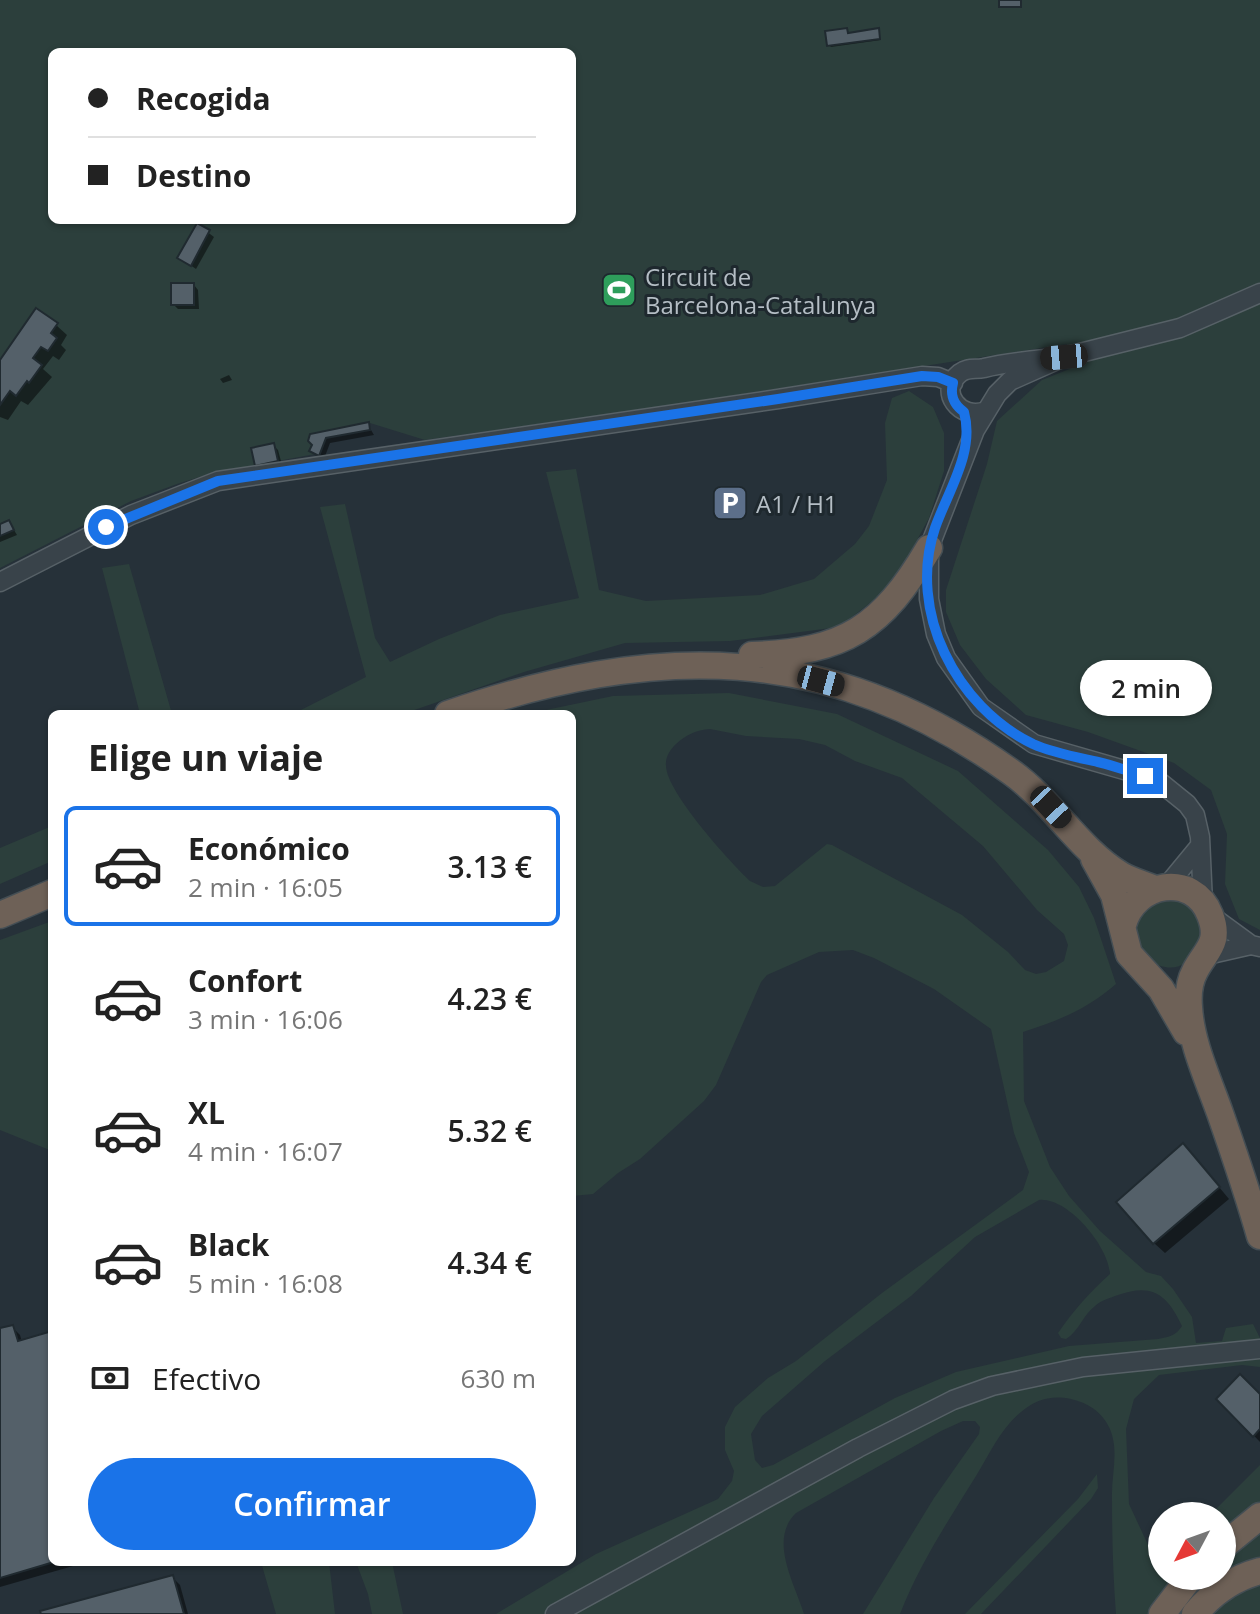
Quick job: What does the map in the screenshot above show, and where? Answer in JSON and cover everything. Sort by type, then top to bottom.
[{"type":"highway","points":[[670,665],[704,659],[791,654],[841,641],[864,628],[883,611],[912,576],[929,548]]},
{"type":"highway","points":[[461,710],[517,692],[619,669],[670,665],[737,666],[780,671],[858,691],[897,705],[950,732],[1015,774],[1039,794],[1083,843],[1121,875],[1160,888],[1190,892],[1206,909],[1213,935],[1190,984],[1189,1006],[1200,1056],[1260,1236]]},
{"type":"highway","points":[[1083,843],[1114,895],[1129,954],[1170,1002],[1200,1056]]},
{"type":"highway","points":[[1123,925],[1136,899],[1160,888]]},
{"type":"highway","points":[[0,915],[48,895]]},
{"type":"highway","points":[[1145,971],[1172,977],[1190,972],[1202,961]]},
{"type":"highway","points":[[1236,1536],[1260,1516]]},
{"type":"highway","points":[[1195,1614],[1216,1592],[1248,1574],[1260,1571]]},
{"type":"highway","points":[[1162,1614],[1180,1590]]},
{"type":"street","points":[[986,411],[964,412],[952,396],[956,377],[967,369],[1064,357],[1180,328],[1260,293]]},
{"type":"street","points":[[1064,357],[1021,375],[997,394],[962,460],[929,548],[929,599],[936,634],[954,671],[981,707],[1034,744],[1064,755],[1101,762],[1161,783],[1187,804],[1199,827],[1206,909],[1256,946]]},
{"type":"street","points":[[981,369],[991,376],[997,394]]},
{"type":"street","points":[[0,582],[131,515],[218,481],[922,376],[938,377],[953,383]]},
{"type":"street","points":[[962,460],[967,424],[964,412]]},
{"type":"street","points":[[1160,888],[1199,847]]},
{"type":"street","points":[[1202,961],[1256,946]]},
{"type":"street","points":[[555,1614],[858,1448],[953,1400],[992,1386],[1083,1367],[1260,1349]]},
{"type":"green space","name":"Circuit de Barcelona-Catalunya","points":[[0,0],[1260,0],[1260,930],[1239,919],[1225,884],[1227,834],[1211,790],[1174,763],[1088,732],[1026,715],[986,679],[960,645],[946,612],[946,590],[987,464],[997,421],[1042,380],[1072,368],[1067,344],[425,440],[370,423],[370,430],[326,438],[319,456],[315,454],[209,474],[131,501],[0,568]]},
{"type":"green space","points":[[909,391],[933,407],[944,433],[944,471],[929,518],[892,586],[839,627],[730,641],[625,643],[524,672],[415,710],[301,710],[366,677],[320,507],[345,504],[375,638],[390,662],[500,615],[579,598],[546,472],[576,469],[599,590],[646,601],[760,595],[814,579],[855,544],[869,526],[887,480],[885,423],[892,398]]},
{"type":"green space","points":[[129,564],[171,710],[139,710],[102,568]]},
{"type":"green space","points":[[729,693],[837,714],[958,771],[1048,850],[1079,887],[1094,918],[1116,984],[1072,1013],[1023,1032],[1024,1101],[1050,1167],[1069,1196],[1100,1231],[1146,1272],[1161,1276],[1173,1289],[1192,1317],[1196,1343],[1222,1341],[1226,1328],[1253,1324],[1260,1338],[1260,1367],[1242,1365],[1159,1375],[1134,1399],[1126,1429],[1129,1504],[1148,1545],[1148,1590],[1236,1590],[1236,1502],[1223,1502],[1260,1465],[1260,1614],[1116,1614],[1112,1542],[1115,1454],[1112,1436],[1106,1421],[1093,1408],[1071,1399],[1057,1398],[1044,1399],[1027,1408],[1001,1434],[935,1544],[900,1614],[863,1614],[934,1498],[979,1434],[980,1427],[975,1421],[963,1421],[941,1431],[796,1513],[784,1536],[784,1549],[804,1614],[496,1614],[596,1554],[718,1499],[732,1481],[734,1471],[725,1450],[725,1427],[735,1407],[768,1378],[796,1361],[882,1293],[1023,1190],[1029,1172],[1014,1133],[991,1029],[934,989],[853,950],[819,952],[767,975],[761,982],[716,1085],[704,1101],[640,1159],[593,1194],[576,1196],[576,710],[546,710],[613,696]],"holes":[[[700,730],[799,739],[825,745],[855,761],[902,778],[983,846],[1037,910],[1064,934],[1068,945],[1064,961],[1046,972],[1036,974],[1025,970],[962,915],[832,845],[827,844],[775,886],[763,887],[750,881],[701,826],[677,793],[669,778],[667,757],[680,741]],[[1039,1200],[1062,1206],[1095,1238],[1110,1274],[1070,1317],[1058,1333],[1061,1338],[1070,1336],[1100,1302],[1140,1290],[1164,1299],[1182,1326],[1180,1329],[1172,1336],[1158,1339],[1069,1346],[956,1372],[895,1398],[773,1465],[762,1468],[755,1460],[751,1434],[762,1416],[825,1361],[911,1296],[975,1237]]]},
{"type":"green space","points":[[48,828],[48,863],[0,884],[0,848]]},
{"type":"green space","points":[[1161,896],[1195,905],[1205,938],[1185,963],[1171,968],[1145,956],[1134,936],[1135,920]]},
{"type":"green space","points":[[48,922],[48,1149],[0,1130],[0,940]]},
{"type":"green space","points":[[1097,1474],[1098,1488],[1091,1499],[981,1614],[965,1614],[1078,1499]]},
{"type":"green space","points":[[262,1566],[329,1566],[335,1614],[276,1614]]},
{"type":"green space","points":[[358,1566],[393,1566],[403,1614],[372,1614]]},
{"type":"building","points":[[999,0],[1021,0],[1021,7],[999,7]]},
{"type":"building","points":[[847,28],[848,33],[879,28],[880,39],[827,46],[825,31]]},
{"type":"building","points":[[196,224],[210,230],[191,266],[177,258]]},
{"type":"building","points":[[171,283],[194,283],[194,305],[171,305]]},
{"type":"building","points":[[36,308],[58,323],[51,333],[57,338],[48,351],[41,347],[33,358],[42,365],[29,383],[27,381],[16,396],[10,391],[0,405],[0,360]]},
{"type":"building","points":[[369,422],[370,430],[326,438],[319,456],[309,451],[312,445],[308,441],[310,434]]},
{"type":"building","points":[[274,443],[278,461],[255,466],[251,448]]},
{"type":"building","points":[[9,520],[14,530],[0,536],[0,524]]},
{"type":"building","points":[[1183,1143],[1220,1187],[1153,1244],[1116,1202]]},
{"type":"building","points":[[13,1325],[18,1341],[48,1332],[48,1564],[0,1578],[0,1328]]},
{"type":"building","points":[[1240,1374],[1260,1394],[1260,1429],[1253,1437],[1216,1399]]},
{"type":"building","points":[[173,1575],[184,1614],[41,1614],[40,1611]]},
{"type":"place","name":"Circuit de Barcelona-Catalunya","points":[[619,290]]},
{"type":"place","name":"A1 / H1","points":[[730,503]]},
{"type":"route","points":[[106,527],[218,481],[922,376],[938,377],[953,383],[954,402],[964,412],[967,424],[962,460],[929,548],[929,599],[936,634],[946,658],[981,707],[1014,733],[1064,755],[1101,762],[1145,776]]}]
